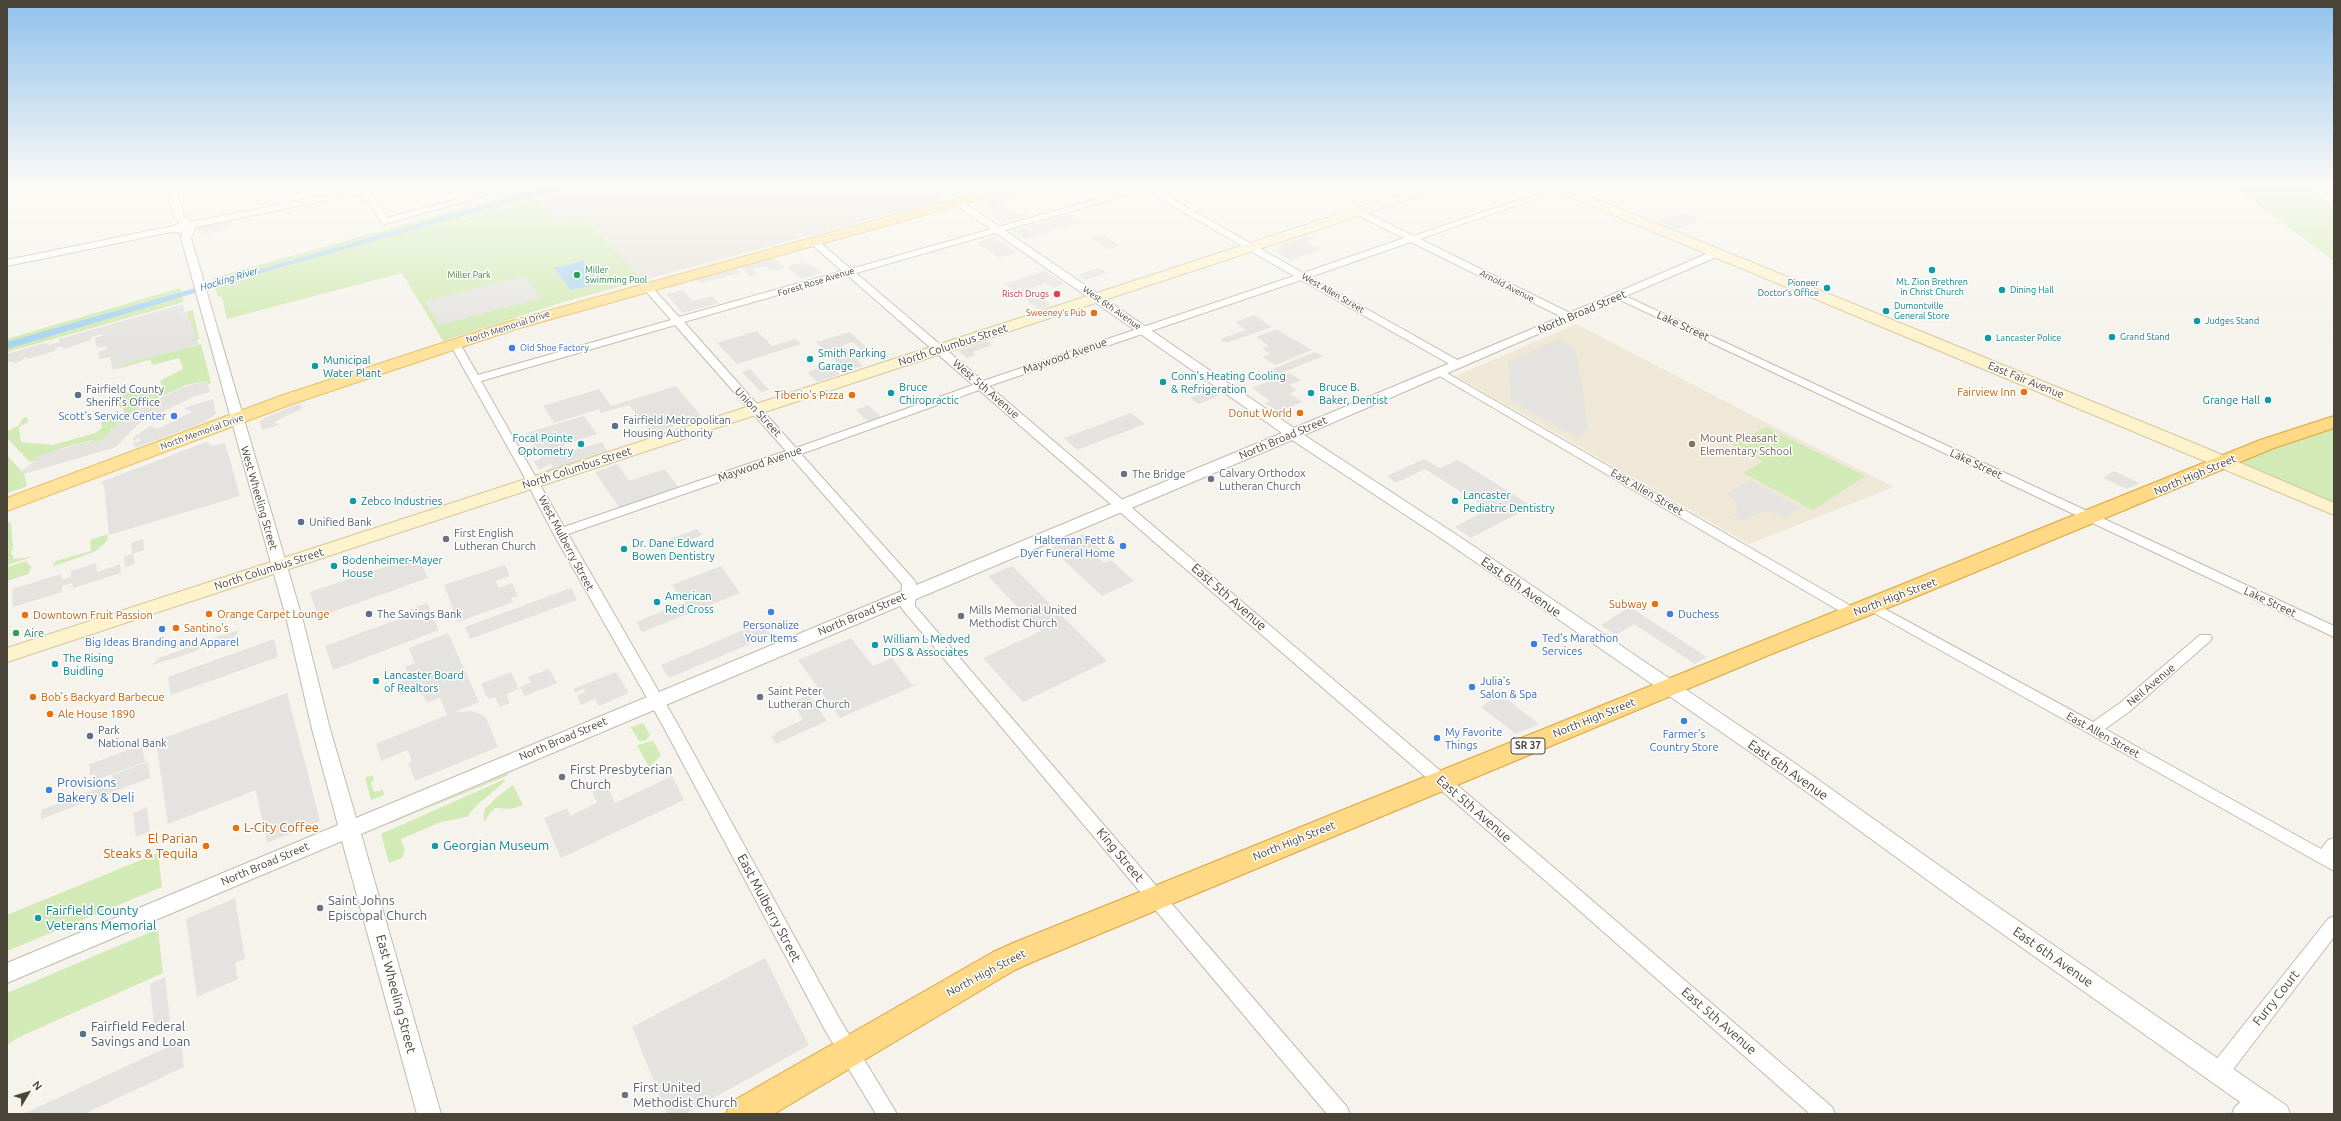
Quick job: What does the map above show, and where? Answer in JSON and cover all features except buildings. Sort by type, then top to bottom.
[{"type":"highway","name":"North High Street","points":[[742,1114],[850,1053],[1004,961],[2267,444],[2334,422]]},
{"type":"main road","name":"North Memorial Drive","points":[[7,505],[289,399],[456,344],[551,313],[830,236]]},
{"type":"main road","name":"North Columbus Street","points":[[7,655],[1284,236]]},
{"type":"main road","name":"East Fair Avenue","points":[[1677,236],[2224,462],[2334,510]]},
{"type":"street","points":[[7,263],[137,236]]},
{"type":"street","name":"West Wheeling Street","points":[[185,236],[204,298],[308,671],[317,712],[348,828]]},
{"type":"street","name":"Forest Rose Avenue","points":[[475,379],[976,236]]},
{"type":"street","name":"West 6th Avenue","points":[[1007,236],[1293,434]]},
{"type":"street","name":"West Allen Street","points":[[1233,236],[1457,364]]},
{"type":"street","name":"Arnold Avenue","points":[[1407,236],[1570,317]]},
{"type":"street","name":"Maywood Avenue","points":[[559,532],[794,452],[981,385],[1419,236]]},
{"type":"street","name":"West 5th Avenue","points":[[813,241],[1122,506]]},
{"type":"street","name":"North Broad Street","points":[[7,973],[348,828],[1293,434],[1717,253]]},
{"type":"street","name":"Union Street","points":[[646,286],[757,409],[909,583],[909,594]]},
{"type":"street","name":"Lake Street","points":[[1619,296],[2334,632]]},
{"type":"street","name":"West Mulberry Street","points":[[456,344],[534,482],[559,532],[655,700]]},
{"type":"street","name":"East Allen Street","points":[[1440,372],[1862,609],[2331,855]]},
{"type":"street","name":"East 6th Avenue","points":[[1293,434],[1454,540],[1668,688],[1789,769],[1967,897],[2278,1114]]},
{"type":"street","name":"East 5th Avenue","points":[[1122,506],[1825,1114]]},
{"type":"street","name":"King Street","points":[[909,594],[908,607],[1340,1114]]},
{"type":"street","name":"Neil Avenue","points":[[2094,730],[2151,685],[2205,638]]},
{"type":"street","name":"East Mulberry Street","points":[[655,700],[806,977],[887,1114]]},
{"type":"street","name":"East Wheeling Street","points":[[348,828],[429,1114]]},
{"type":"street","name":"Furry Court","points":[[2218,1073],[2334,924]]},
{"type":"street","points":[[2242,1114],[2257,1100]]},
{"type":"shaded area","points":[[602,236],[807,236],[643,280]]},
{"type":"shaded area","points":[[1021,236],[1034,236],[1025,239]]},
{"type":"shaded area","points":[[1105,236],[1120,246],[1108,249],[1090,238]]},
{"type":"shaded area","points":[[1308,236],[1314,239],[1307,242],[1321,250],[1290,260],[1273,250],[1282,247],[1280,245]]},
{"type":"shaded area","points":[[994,237],[1016,253],[999,258],[976,242]]},
{"type":"shaded area","points":[[774,258],[785,268],[772,271],[766,266],[752,269],[758,275],[751,277],[740,267]]},
{"type":"shaded area","points":[[803,262],[808,266],[812,265],[822,273],[802,279],[787,267]]},
{"type":"shaded area","points":[[1099,268],[1107,273],[1085,280],[1077,275]]},
{"type":"shaded area","points":[[736,269],[741,273],[700,283],[696,280]]},
{"type":"shaded area","points":[[1045,271],[1064,284],[1053,288],[1046,283],[1029,289],[1051,305],[1039,309],[1004,284]]},
{"type":"shaded area","points":[[525,276],[541,298],[439,325],[425,301]]},
{"type":"shaded area","points":[[682,290],[693,301],[712,296],[719,303],[683,313],[666,294]]},
{"type":"shaded area","points":[[183,304],[185,311],[178,314],[187,312],[196,338],[188,341],[197,340],[199,344],[130,362],[113,370],[110,357],[100,359],[98,352],[107,349],[106,346],[97,348],[95,338],[104,335],[101,334],[91,337],[91,340],[64,349],[60,346],[54,349],[55,351],[28,359],[25,357],[21,361],[12,364],[14,361],[7,363],[7,354],[45,343],[49,345],[59,342],[59,339]]},
{"type":"shaded area","points":[[1254,315],[1272,327],[1226,343],[1220,339],[1246,330],[1235,322]]},
{"type":"shaded area","name":"Mount Pleasant Elementary School","points":[[1576,324],[1894,487],[1749,544],[1456,376]]},
{"type":"shaded area","points":[[1277,329],[1312,350],[1275,365],[1262,357],[1270,354],[1262,348],[1269,346],[1256,337]]},
{"type":"shaded area","points":[[757,331],[772,346],[796,339],[801,344],[737,364],[717,343]]},
{"type":"shaded area","points":[[850,332],[867,348],[861,350],[853,342],[842,345],[863,366],[845,371],[816,342]]},
{"type":"shaded area","points":[[1559,339],[1576,350],[1588,425],[1588,428],[1577,438],[1511,400],[1508,362]]},
{"type":"shaded area","points":[[987,341],[992,345],[972,352],[976,355],[967,358],[958,351]]},
{"type":"shaded area","points":[[1315,352],[1323,356],[1274,376],[1267,371]]},
{"type":"shaded area","points":[[830,364],[840,374],[817,382],[807,372]]},
{"type":"shaded area","points":[[750,369],[769,390],[761,392],[742,372]]},
{"type":"shaded area","points":[[1290,373],[1301,380],[1290,385],[1297,390],[1290,394],[1303,402],[1278,412],[1265,403],[1270,401],[1252,388]]},
{"type":"shaded area","points":[[207,381],[210,392],[195,396],[138,424],[116,447],[24,474],[22,471],[36,460],[36,456],[94,440],[95,443],[99,442],[120,422],[133,415],[129,413],[184,387]]},
{"type":"shaded area","points":[[676,386],[701,416],[653,434],[629,405],[601,413],[599,409],[554,423],[543,406],[599,389],[611,406]]},
{"type":"shaded area","points":[[1213,389],[1221,395],[1198,404],[1190,398]]},
{"type":"shaded area","points":[[213,399],[216,414],[202,423],[135,448],[133,443],[141,440],[139,438],[133,441],[133,438],[150,426],[157,429],[192,412],[184,408]]},
{"type":"shaded area","points":[[299,404],[303,408],[274,422],[279,425],[262,430],[260,422],[264,418]]},
{"type":"shaded area","points":[[868,405],[882,418],[869,423],[856,410]]},
{"type":"shaded area","points":[[1131,413],[1145,424],[1077,450],[1064,438]]},
{"type":"shaded area","points":[[584,416],[597,434],[563,445],[568,452],[602,442],[608,452],[548,472],[546,470],[552,467],[551,464],[539,470],[534,461],[541,459],[526,433]]},
{"type":"shaded area","points":[[206,442],[213,446],[225,443],[240,496],[109,535],[104,486],[101,482]]},
{"type":"shaded area","points":[[1424,459],[1440,468],[1458,460],[1532,506],[1471,538],[1455,527],[1488,509],[1425,469],[1396,483],[1387,476]]},
{"type":"shaded area","points":[[617,464],[629,481],[665,469],[679,488],[620,509],[595,472]]},
{"type":"shaded area","points":[[2114,471],[2140,483],[2127,489],[2103,478]]},
{"type":"shaded area","points":[[1750,480],[1801,508],[1786,517],[1771,512],[1761,512],[1743,521],[1733,515],[1736,513],[1737,504],[1727,493]]},
{"type":"shaded area","points":[[697,529],[702,535],[662,551],[657,544]]},
{"type":"shaded area","points":[[1083,534],[1101,550],[1094,554],[1104,563],[1111,560],[1134,581],[1102,596],[1051,548]]},
{"type":"shaded area","points":[[143,539],[144,550],[133,554],[135,564],[125,567],[124,557],[132,554],[131,543]]},
{"type":"shaded area","points":[[418,556],[428,578],[318,617],[310,592]]},
{"type":"shaded area","points":[[96,563],[97,572],[120,564],[121,573],[73,588],[72,583],[62,586],[62,592],[13,607],[12,589],[61,574],[62,580],[71,577],[71,571]]},
{"type":"shaded area","points":[[505,565],[510,576],[496,581],[499,588],[512,583],[518,596],[511,598],[513,602],[458,622],[444,585]]},
{"type":"shaded area","points":[[721,566],[740,593],[642,632],[636,622],[684,603],[672,585]]},
{"type":"shaded area","points":[[1012,566],[1107,661],[1023,702],[983,658],[1041,631],[988,576]]},
{"type":"shaded area","points":[[571,588],[577,600],[470,639],[465,627]]},
{"type":"shaded area","points":[[427,603],[439,630],[333,670],[325,646],[410,615],[408,610]]},
{"type":"shaded area","points":[[1630,607],[1707,657],[1695,664],[1634,624],[1616,635],[1601,625]]},
{"type":"shaded area","points":[[762,622],[771,635],[669,678],[661,665]]},
{"type":"shaded area","points":[[240,630],[233,638],[204,647],[208,640]]},
{"type":"shaded area","points":[[448,633],[479,702],[452,713],[471,711],[486,718],[498,747],[415,781],[408,763],[412,761],[408,750],[381,761],[376,744],[447,715],[440,698],[426,703],[420,686],[400,694],[396,683],[409,678],[405,667],[415,663],[409,648]]},
{"type":"shaded area","points":[[851,638],[873,666],[892,658],[911,684],[916,685],[840,718],[798,660]]},
{"type":"shaded area","points":[[274,639],[278,657],[171,695],[168,677]]},
{"type":"shaded area","points":[[208,640],[197,651],[152,665],[159,658]]},
{"type":"shaded area","points":[[549,669],[557,683],[525,696],[520,687],[531,682],[528,677]]},
{"type":"shaded area","points":[[511,672],[519,689],[506,694],[510,703],[500,707],[495,697],[488,699],[481,684]]},
{"type":"shaded area","points":[[616,672],[629,693],[599,706],[595,699],[581,705],[577,696],[585,692],[583,689],[575,693],[573,689]]},
{"type":"shaded area","points":[[287,693],[320,821],[267,843],[256,790],[168,824],[156,741]]},
{"type":"shaded area","points":[[1500,694],[1539,724],[1516,734],[1481,707]]},
{"type":"shaded area","points":[[809,695],[827,721],[776,744],[771,736],[775,735],[774,733],[803,720],[792,702]]},
{"type":"shaded area","points":[[142,745],[145,762],[96,780],[95,774],[90,775],[90,766],[87,765]]},
{"type":"shaded area","points":[[148,762],[150,778],[41,819],[41,810],[113,783],[112,775]]},
{"type":"shaded area","points":[[672,776],[684,800],[561,858],[544,818],[567,808],[570,816],[597,803],[592,792],[607,786],[615,803]]},
{"type":"shaded area","points":[[147,807],[150,831],[136,837],[133,813]]},
{"type":"shaded area","points":[[235,898],[245,959],[235,963],[238,979],[197,997],[186,919]]},
{"type":"shaded area","points":[[765,958],[809,1045],[685,1114],[667,1114],[632,1027]]},
{"type":"shaded area","points":[[165,977],[170,1021],[154,1027],[150,984]]},
{"type":"shaded area","points":[[181,1041],[184,1067],[84,1114],[23,1114]]},
{"type":"green space","name":"Miller Park","points":[[362,236],[602,236],[643,280],[560,303],[443,341],[402,273],[227,319],[222,298],[218,296],[212,278]]},
{"type":"green space","points":[[2301,236],[2334,236],[2334,261]]},
{"type":"green space","points":[[180,288],[184,302],[7,352],[7,339]]},
{"type":"green space","points":[[193,310],[199,339],[189,342],[191,340],[187,312],[178,314]]},
{"type":"green space","points":[[201,344],[211,383],[208,384],[206,381],[186,385],[145,404],[130,413],[132,416],[110,430],[112,430],[99,442],[95,443],[93,440],[69,446],[36,457],[36,460],[30,462],[22,454],[25,452],[21,453],[7,438],[7,431],[18,426],[23,418],[27,417],[28,422],[19,427],[21,442],[53,445],[95,433],[102,428],[101,420],[124,413],[123,407],[120,408],[119,405],[112,407],[111,402],[122,394],[139,389],[139,392],[146,391],[162,386],[160,381],[183,369],[179,358],[153,365],[150,360],[113,370],[130,362]]},
{"type":"green space","points":[[2334,422],[2334,503],[2233,459]]},
{"type":"green space","points":[[1766,427],[1865,476],[1813,510],[1743,473],[1763,461],[1732,445]]},
{"type":"green space","points":[[7,455],[24,474],[27,486],[7,493]]},
{"type":"green space","points":[[11,522],[13,549],[11,552],[14,559],[32,557],[7,565],[7,523]]},
{"type":"green space","points":[[108,534],[107,541],[96,551],[52,567],[56,561],[91,551],[90,540]]},
{"type":"green space","points":[[26,561],[31,567],[28,574],[7,581],[7,567]]},
{"type":"green space","points":[[643,723],[650,735],[646,740],[639,741],[632,729],[629,728]]},
{"type":"green space","points":[[653,741],[661,755],[649,767],[637,745]]},
{"type":"green space","points":[[506,774],[509,775],[389,824],[389,821],[397,818],[403,818]]},
{"type":"green space","points":[[372,775],[374,779],[371,783],[374,792],[383,790],[384,795],[371,800],[365,778]]},
{"type":"green space","points":[[505,779],[503,783],[476,806],[467,817],[441,822],[401,839],[405,850],[402,858],[389,863],[381,834]]},
{"type":"green space","points":[[513,785],[523,805],[511,809],[495,808],[489,814],[485,822],[483,816],[485,809],[497,797]]},
{"type":"green space","points":[[158,853],[162,887],[7,951],[7,915]]},
{"type":"green space","points":[[158,929],[163,973],[19,1037],[7,1045],[7,993]]},
{"type":"water","name":"Hocking River","points":[[375,236],[390,236],[7,349],[7,342]]},
{"type":"water","name":"Miller Swimming Pool","points":[[583,261],[600,283],[571,290],[554,268]]},
{"type":"place","name":"Mt. Zion Brethren in Christ Church","points":[[1932,270]]},
{"type":"place","name":"Miller Swimming Pool","points":[[577,275]]},
{"type":"place","name":"Pioneer Doctor's Office","points":[[1827,288]]},
{"type":"place","name":"Dining Hall","points":[[2002,290]]},
{"type":"place","name":"Risch Drugs","points":[[1057,294]]},
{"type":"place","name":"Dumontville General Store","points":[[1886,311]]},
{"type":"place","name":"Sweeney's Pub","points":[[1094,313]]},
{"type":"place","name":"Judges Stand","points":[[2197,321]]},
{"type":"place","name":"Grand Stand","points":[[2112,337]]},
{"type":"place","name":"Lancaster Police","points":[[1988,338]]},
{"type":"place","name":"Old Shoe Factory","points":[[512,348]]},
{"type":"place","name":"Smith Parking Garage","points":[[810,359]]},
{"type":"place","name":"Municipal Water Plant","points":[[315,366]]},
{"type":"place","name":"Conn's Heating Cooling & Refrigeration","points":[[1163,382]]},
{"type":"place","name":"Fairview Inn","points":[[2024,392]]},
{"type":"place","name":"Bruce Chiropractic","points":[[891,393]]},
{"type":"place","name":"Bruce B. Baker, Dentist","points":[[1311,393]]},
{"type":"place","name":"Fairfield County Sheriff's Office","points":[[78,395]]},
{"type":"place","name":"Tiberio's Pizza","points":[[852,395]]},
{"type":"place","name":"Grange Hall","points":[[2268,400]]},
{"type":"place","name":"Donut World","points":[[1300,413]]},
{"type":"place","name":"Scott's Service Center","points":[[174,416]]},
{"type":"place","name":"Fairfield Metropolitan Housing Authority","points":[[615,426]]},
{"type":"place","name":"Focal Pointe Optometry","points":[[581,444]]},
{"type":"place","name":"Mount Pleasant Elementary School","points":[[1692,444]]},
{"type":"place","name":"The Bridge","points":[[1124,474]]},
{"type":"place","name":"Calvary Orthodox Lutheran Church","points":[[1211,479]]},
{"type":"place","name":"Zebco Industries","points":[[353,501]]},
{"type":"place","name":"Lancaster Pediatric Dentistry","points":[[1455,501]]},
{"type":"place","name":"Unified Bank","points":[[301,522]]},
{"type":"place","name":"First English Lutheran Church","points":[[446,539]]},
{"type":"place","name":"Halteman Fett & Dyer Funeral Home","points":[[1123,546]]},
{"type":"place","name":"Dr. Dane Edward Bowen Dentistry","points":[[624,549]]},
{"type":"place","name":"Bodenheimer-Mayer House","points":[[334,566]]},
{"type":"place","name":"American Red Cross","points":[[657,602]]},
{"type":"place","name":"Subway","points":[[1655,604]]},
{"type":"place","name":"Personalize Your Items","points":[[771,612]]},
{"type":"place","name":"Orange Carpet Lounge","points":[[209,614]]},
{"type":"place","name":"The Savings Bank","points":[[369,614]]},
{"type":"place","name":"Duchess","points":[[1670,614]]},
{"type":"place","name":"Downtown Fruit Passion","points":[[25,615]]},
{"type":"place","name":"Mills Memorial United Methodist Church","points":[[961,616]]},
{"type":"place","name":"Santino's","points":[[176,628]]},
{"type":"place","name":"Big Ideas Branding and Apparel","points":[[162,629]]},
{"type":"place","name":"Aire","points":[[16,633]]},
{"type":"place","name":"Ted's Marathon Services","points":[[1534,644]]},
{"type":"place","name":"William L Medved DDS & Associates","points":[[875,645]]},
{"type":"place","name":"The Rising Buidling","points":[[55,664]]},
{"type":"place","name":"Lancaster Board of Realtors","points":[[376,681]]},
{"type":"place","name":"Julia's Salon & Spa","points":[[1472,687]]},
{"type":"place","name":"Bob's Backyard Barbecue","points":[[33,697]]},
{"type":"place","name":"Saint Peter Lutheran Church","points":[[760,697]]},
{"type":"place","name":"Ale House 1890","points":[[50,714]]},
{"type":"place","name":"Farmer's Country Store","points":[[1684,721]]},
{"type":"place","name":"Park National Bank","points":[[90,736]]},
{"type":"place","name":"My Favorite Things","points":[[1437,738]]},
{"type":"place","name":"First Presbyterian Church","points":[[562,777]]},
{"type":"place","name":"Provisions Bakery & Deli","points":[[49,790]]},
{"type":"place","name":"L-City Coffee","points":[[236,828]]},
{"type":"place","name":"El Parian Steaks & Tequila","points":[[206,846]]},
{"type":"place","name":"Georgian Museum","points":[[435,846]]},
{"type":"place","name":"Saint Johns Episcopal Church","points":[[320,908]]},
{"type":"place","name":"Fairfield County Veterans Memorial","points":[[38,918]]},
{"type":"place","name":"Fairfield Federal Savings and Loan","points":[[83,1034]]},
{"type":"place","name":"First United Methodist Church","points":[[625,1095]]}]
